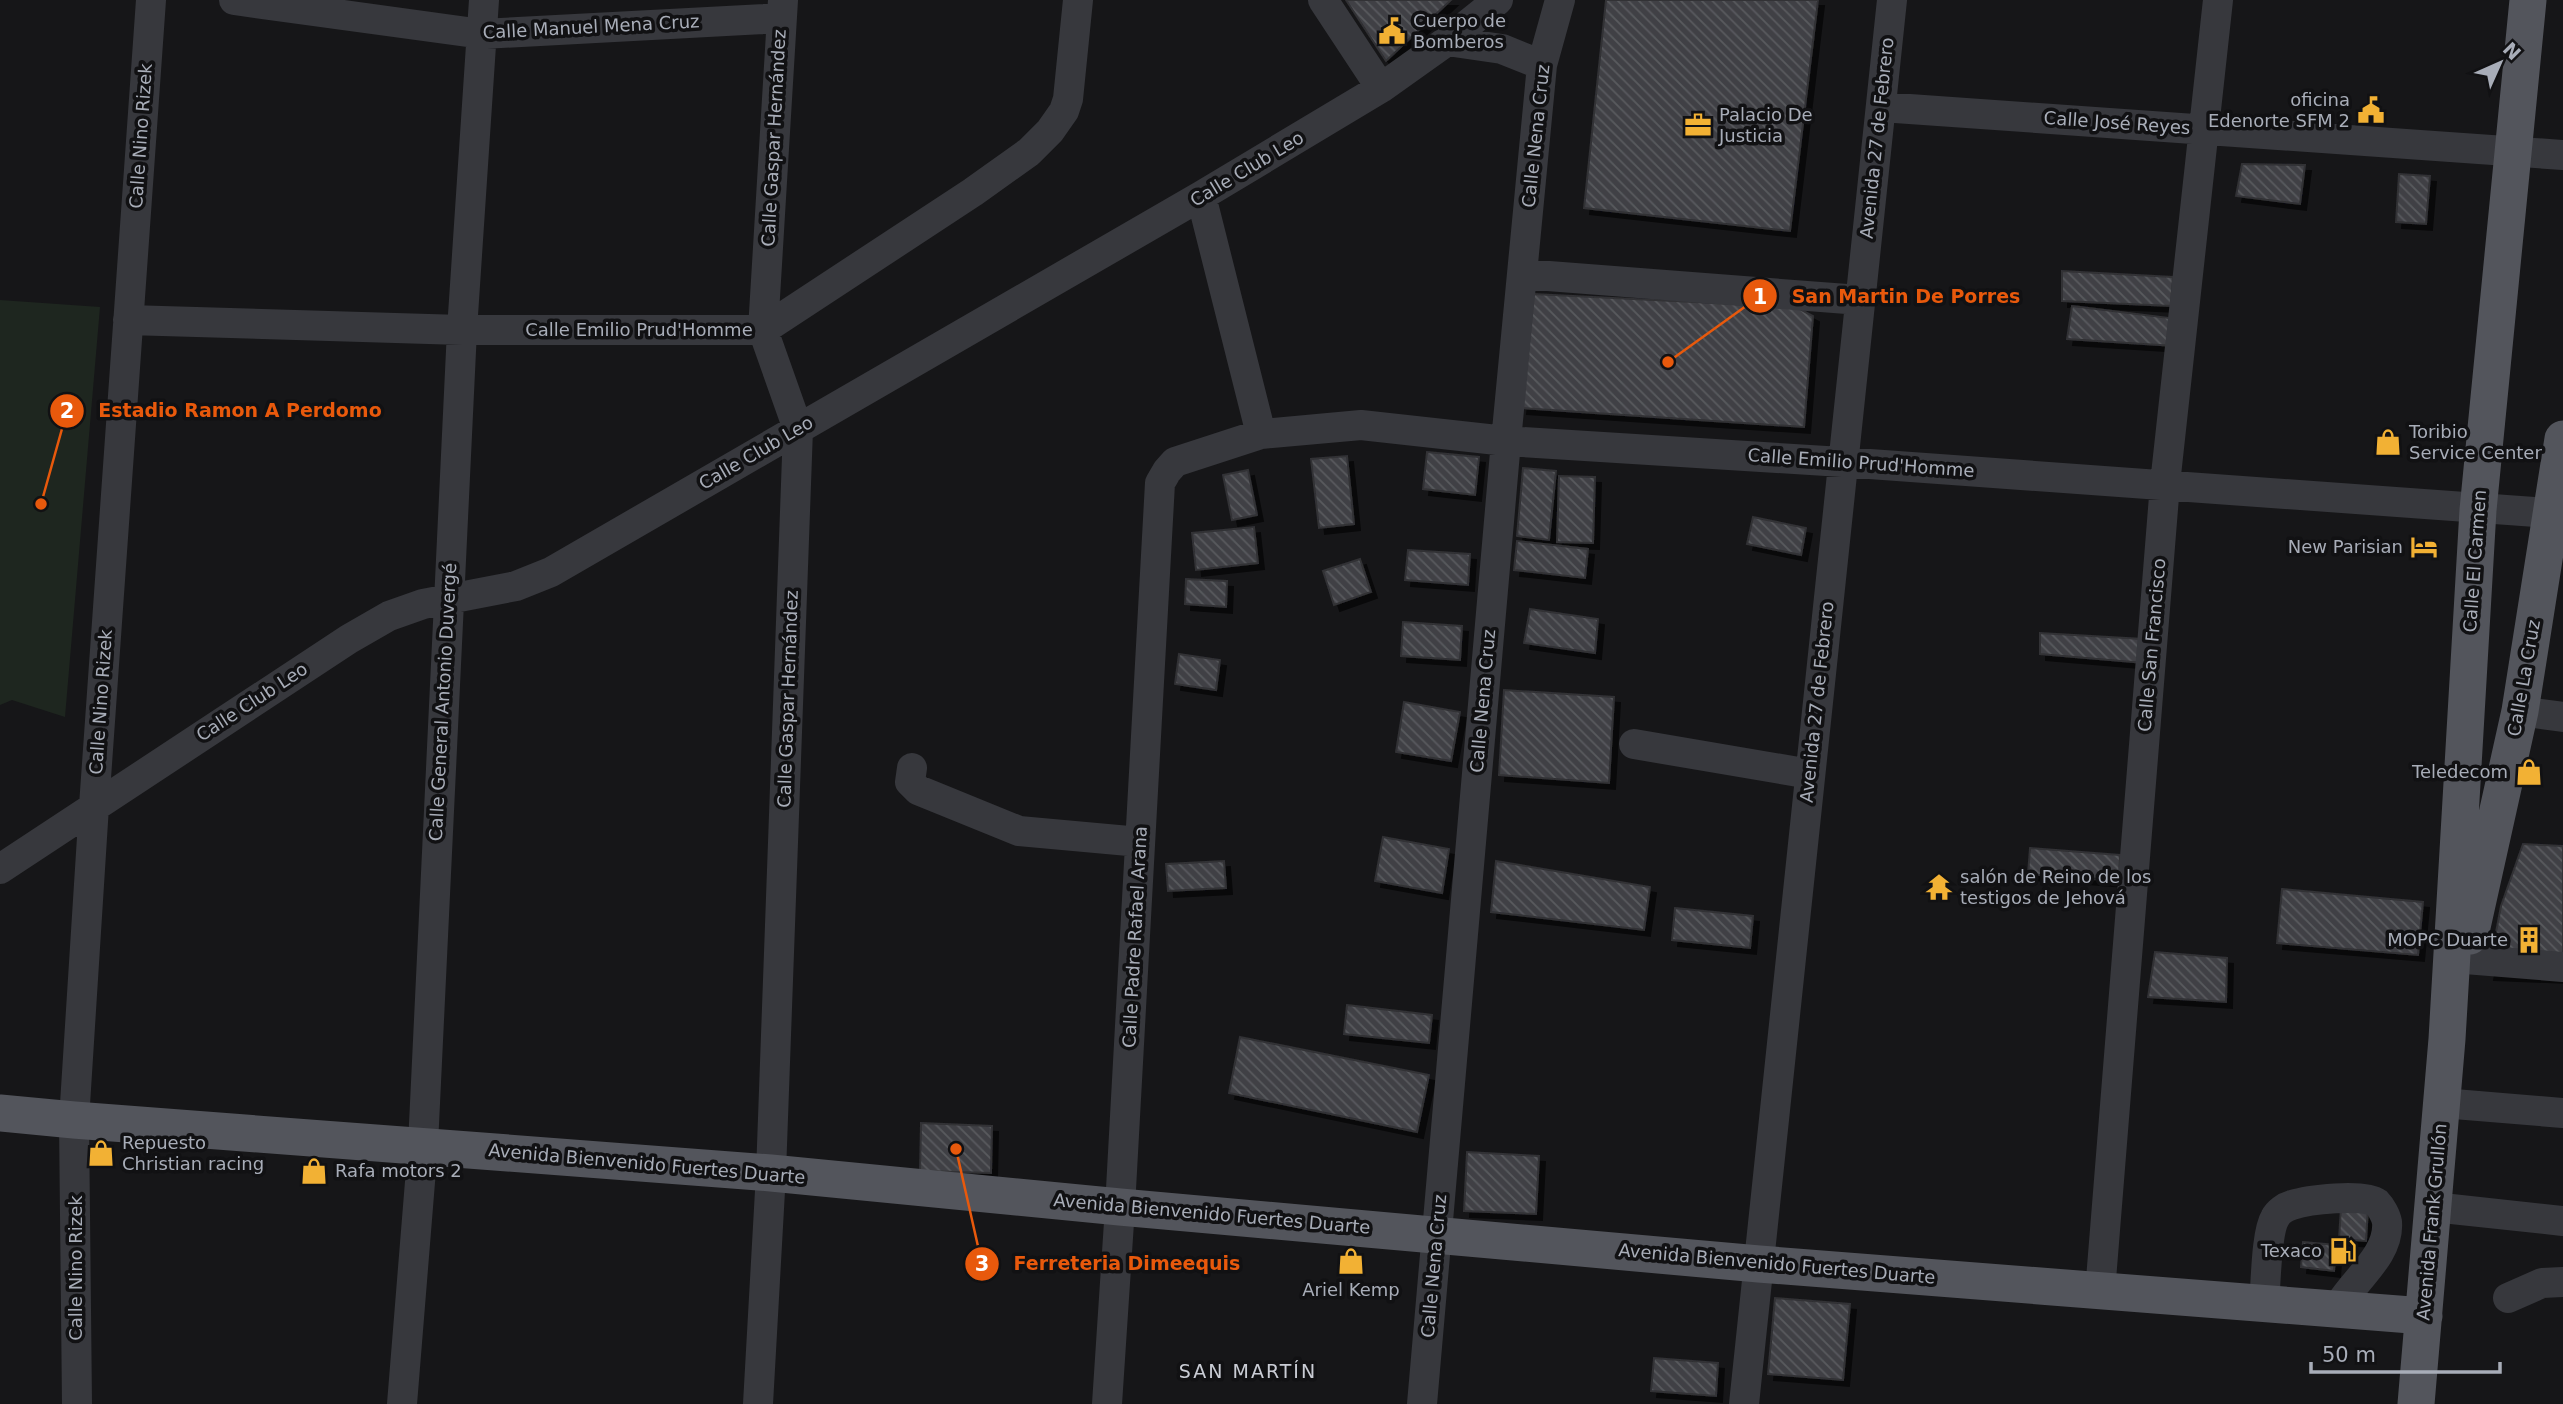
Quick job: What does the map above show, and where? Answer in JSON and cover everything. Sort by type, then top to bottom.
[{"type":"main road","name":"Calle El Carmen","points":[[2447,1039],[2478,510],[2528,0]]},
{"type":"main road","name":"Calle La Cruz","points":[[2447,1039],[2520,711],[2557,514],[2563,439]]},
{"type":"main road","name":"Avenida Frank Grullón","points":[[2416,1404],[2447,1039]]},
{"type":"main road","name":"Avenida Bienvenido Fuertes Duarte","points":[[0,1112],[74,1121],[771,1173],[1759,1264],[2424,1316]]},
{"type":"street","name":"Calle Nino Rizek","points":[[76,1404],[74,1121],[151,0]]},
{"type":"street","name":"Calle Manuel Mena Cruz","points":[[234,0],[482,34],[782,9]]},
{"type":"street","name":"Calle General Antonio Duvergé","points":[[402,1404],[423,1145],[462,330],[484,0]]},
{"type":"street","name":"Calle Emilio Prud'Homme","points":[[128,320],[462,330],[763,330],[1029,152],[1050,131],[1064,111],[1068,99],[1078,0]]},
{"type":"street","points":[[1323,0],[1381,88]]},
{"type":"street","name":"Calle Club Leo","points":[[0,869],[349,639],[389,616],[422,604],[516,586],[551,572],[1201,196],[1381,88],[1447,41],[1497,0]]},
{"type":"street","name":"Calle Nena Cruz","points":[[1422,1404],[1506,440],[1542,65],[1560,0]]},
{"type":"street","name":"Avenida 27 de Febrero","points":[[1744,1404],[1892,0]]},
{"type":"street","name":"Calle San Francisco","points":[[2100,1292],[2165,484],[2218,0]]},
{"type":"street","name":"Calle Gaspar Hernández","points":[[758,1404],[771,1173],[798,429],[763,330],[782,9]]},
{"type":"street","points":[[1447,41],[1502,49],[1542,65]]},
{"type":"street","name":"Calle José Reyes","points":[[1881,107],[2563,155]]},
{"type":"street","points":[[1201,196],[1261,434]]},
{"type":"street","points":[[1522,274],[1860,300]]},
{"type":"street","name":"Calle Emilio Prud'Homme","points":[[1167,471],[1175,462],[1261,434],[1361,425],[1506,440],[2165,484],[2557,514]]},
{"type":"street","name":"Calle Padre Rafael Arana","points":[[1107,1404],[1160,483],[1167,471]]},
{"type":"street","points":[[2520,711],[2563,717]]},
{"type":"street","points":[[1634,744],[1810,774]]},
{"type":"street","points":[[912,768],[910,782],[918,790],[1018,831],[1140,842]]},
{"type":"street","points":[[2465,959],[2563,967]]},
{"type":"street","points":[[2442,1103],[2563,1113]]},
{"type":"street","points":[[2264,1304],[2270,1232],[2274,1219],[2281,1211],[2291,1205],[2362,1198],[2375,1202],[2382,1209],[2387,1221],[2381,1249],[2345,1294],[2337,1309]]},
{"type":"street","points":[[2433,1207],[2563,1221]]},
{"type":"street","points":[[2508,1298],[2542,1283],[2563,1282]]},
{"type":"shaded area","points":[[0,300],[100,307],[65,717],[12,700],[0,705]]},
{"type":"building","name":"Cuerpo de Bomberos","points":[[1346,0],[1451,0],[1386,61]]},
{"type":"building","name":"Palacio De Justicia","points":[[1606,0],[1818,0],[1790,231],[1584,208]]},
{"type":"building","points":[[2242,164],[2305,165],[2300,204],[2236,196]]},
{"type":"building","points":[[2399,174],[2430,176],[2426,224],[2396,222]]},
{"type":"building","points":[[2062,271],[2173,277],[2171,306],[2062,301]]},
{"type":"building","points":[[1533,294],[1796,307],[1813,316],[1804,427],[1521,408]]},
{"type":"building","points":[[2072,306],[2178,319],[2174,346],[2067,339]]},
{"type":"building","points":[[1427,452],[1479,457],[1475,495],[1423,489]]},
{"type":"building","points":[[1347,456],[1354,524],[1319,528],[1311,459]]},
{"type":"building","points":[[1523,468],[1556,471],[1549,540],[1517,536]]},
{"type":"building","points":[[1248,470],[1257,515],[1232,520],[1223,475]]},
{"type":"building","points":[[1559,476],[1595,477],[1593,543],[1557,542]]},
{"type":"building","points":[[1753,517],[1806,528],[1801,555],[1747,544]]},
{"type":"building","points":[[1254,527],[1258,563],[1196,570],[1192,533]]},
{"type":"building","points":[[1517,541],[1588,549],[1585,578],[1514,570]]},
{"type":"building","points":[[1408,550],[1470,554],[1468,585],[1405,580]]},
{"type":"building","points":[[1360,559],[1371,592],[1334,605],[1323,571]]},
{"type":"building","points":[[1186,579],[1227,581],[1226,607],[1185,604]]},
{"type":"building","points":[[1530,609],[1598,619],[1595,653],[1524,643]]},
{"type":"building","points":[[1403,622],[1462,626],[1460,660],[1401,656]]},
{"type":"building","points":[[2040,633],[2143,639],[2144,663],[2040,654]]},
{"type":"building","points":[[1179,654],[1220,660],[1216,690],[1175,684]]},
{"type":"building","points":[[1504,690],[1614,697],[1609,783],[1499,775]]},
{"type":"building","points":[[1404,702],[1460,712],[1451,761],[1396,752]]},
{"type":"building","points":[[1383,837],[1449,849],[1442,893],[1375,881]]},
{"type":"building","name":"MOPC Duarte","points":[[2523,844],[2563,846],[2563,977],[2488,974],[2501,906]]},
{"type":"building","points":[[2030,848],[2120,855],[2119,881],[2028,874]]},
{"type":"building","points":[[1224,861],[1226,888],[1168,891],[1166,864]]},
{"type":"building","points":[[1496,861],[1650,887],[1644,930],[1491,912]]},
{"type":"building","points":[[2282,889],[2423,902],[2418,955],[2277,943]]},
{"type":"building","points":[[1675,908],[1753,916],[1750,948],[1672,940]]},
{"type":"building","points":[[2155,952],[2227,958],[2226,1002],[2148,997]]},
{"type":"building","points":[[1347,1005],[1432,1015],[1429,1043],[1344,1034]]},
{"type":"building","points":[[1240,1037],[1429,1075],[1417,1132],[1229,1093]]},
{"type":"building","points":[[921,1123],[992,1126],[991,1173],[920,1171]]},
{"type":"building","points":[[1467,1152],[1539,1156],[1536,1214],[1464,1211]]},
{"type":"building","points":[[2341,1207],[2368,1208],[2366,1241],[2339,1239]]},
{"type":"building","points":[[2303,1242],[2336,1245],[2334,1271],[2301,1267]]},
{"type":"building","points":[[1775,1298],[1850,1304],[1843,1380],[1768,1374]]},
{"type":"building","points":[[1654,1358],[1718,1363],[1716,1396],[1651,1391]]},
{"type":"place","name":"Cuerpo de Bomberos","points":[[1392,31]]},
{"type":"place","name":"oficina Edenorte SFM 2","points":[[2371,110]]},
{"type":"place","name":"Palacio De Justicia","points":[[1698,125]]},
{"type":"place","name":"San Martin De Porres","points":[[1668,362]]},
{"type":"place","name":"Toribio Service Center","points":[[2388,442]]},
{"type":"place","name":"Estadio Ramon A Perdomo","points":[[41,504]]},
{"type":"place","name":"New Parisian","points":[[2424,547]]},
{"type":"place","name":"Teledecom","points":[[2529,772]]},
{"type":"place","name":"salón de Reino de los testigos de Jehová","points":[[1939,887]]},
{"type":"place","name":"MOPC Duarte","points":[[2529,940]]},
{"type":"place","name":"Ferreteria Dimeequis","points":[[956,1149]]},
{"type":"place","name":"Repuesto Christian racing","points":[[101,1153]]},
{"type":"place","name":"Rafa motors 2","points":[[314,1171]]},
{"type":"place","name":"Texaco","points":[[2343,1251]]},
{"type":"place","name":"Ariel Kemp","points":[[1351,1261]]},
{"type":"district","name":"SAN MARTÍN","points":[[1248,1371]]}]
